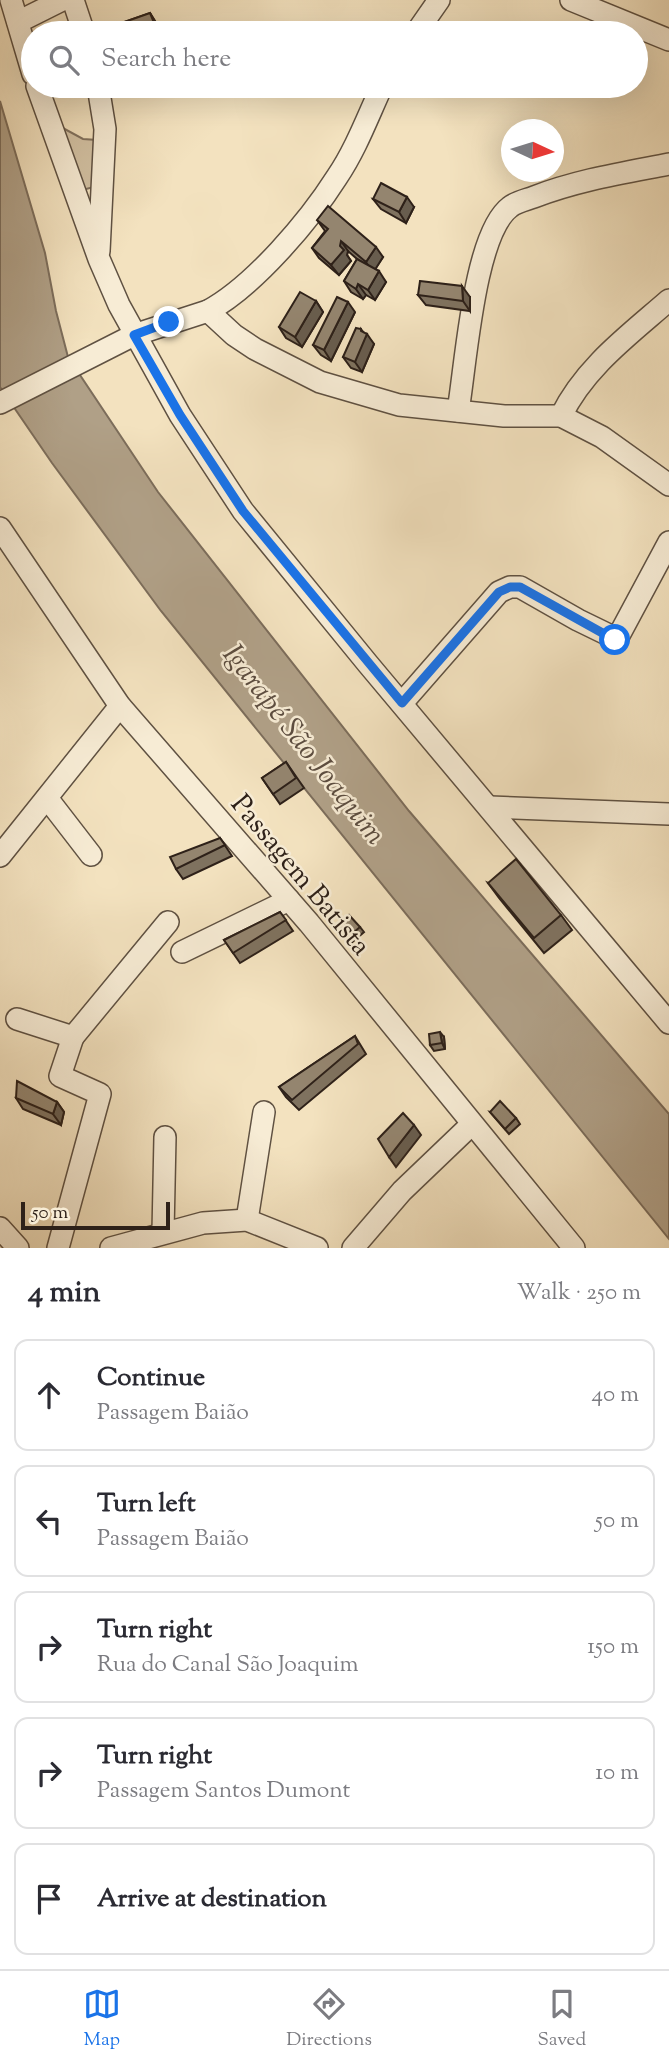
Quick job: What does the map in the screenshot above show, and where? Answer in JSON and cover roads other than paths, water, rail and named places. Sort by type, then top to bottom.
[{"type":"street","points":[[11,0],[21,32]]},
{"type":"street","points":[[18,22],[62,0]]},
{"type":"street","points":[[73,0],[80,21]]},
{"type":"street","points":[[424,21],[439,0]]},
{"type":"street","points":[[571,0],[622,21]]},
{"type":"street","points":[[648,31],[669,40]]},
{"type":"street","points":[[41,98],[99,259],[134,335],[180,415],[243,511],[666,1015]]},
{"type":"street","points":[[99,259],[105,129],[100,98]]},
{"type":"street","points":[[0,404],[134,335],[208,311],[227,300],[247,283],[330,188],[347,160],[376,98]]},
{"type":"street","points":[[458,411],[480,263],[499,217],[511,205],[565,185],[669,164]]},
{"type":"street","points":[[561,416],[580,384],[599,361],[669,300]]},
{"type":"street","points":[[208,311],[234,335],[255,349],[320,382],[399,405],[504,416],[561,416],[602,438],[669,485]]},
{"type":"street","name":"Passagem Batista","points":[[0,528],[120,706],[289,900],[574,1248]]},
{"type":"street","points":[[402,703],[503,589],[520,587],[618,639],[669,542]]},
{"type":"street","points":[[0,856],[120,706]]},
{"type":"street","points":[[47,798],[91,855]]},
{"type":"street","points":[[490,807],[669,814]]},
{"type":"street","points":[[182,952],[289,900]]},
{"type":"street","points":[[58,1248],[100,1094],[60,1076],[73,1037],[167,922]]},
{"type":"street","points":[[17,1019],[73,1037]]},
{"type":"street","points":[[247,1220],[264,1112]]},
{"type":"street","points":[[353,1248],[402,1191],[472,1124]]},
{"type":"street","points":[[163,1232],[165,1136]]},
{"type":"street","points":[[111,1248],[203,1223],[247,1220],[317,1248]]},
{"type":"street","points":[[0,1228],[18,1248]]},
{"type":"water","name":"Igarapé São Joaquim","points":[[0,101],[45,253],[68,357],[158,492],[409,811],[669,1114],[669,1239],[161,611],[52,463],[0,387]]}]
